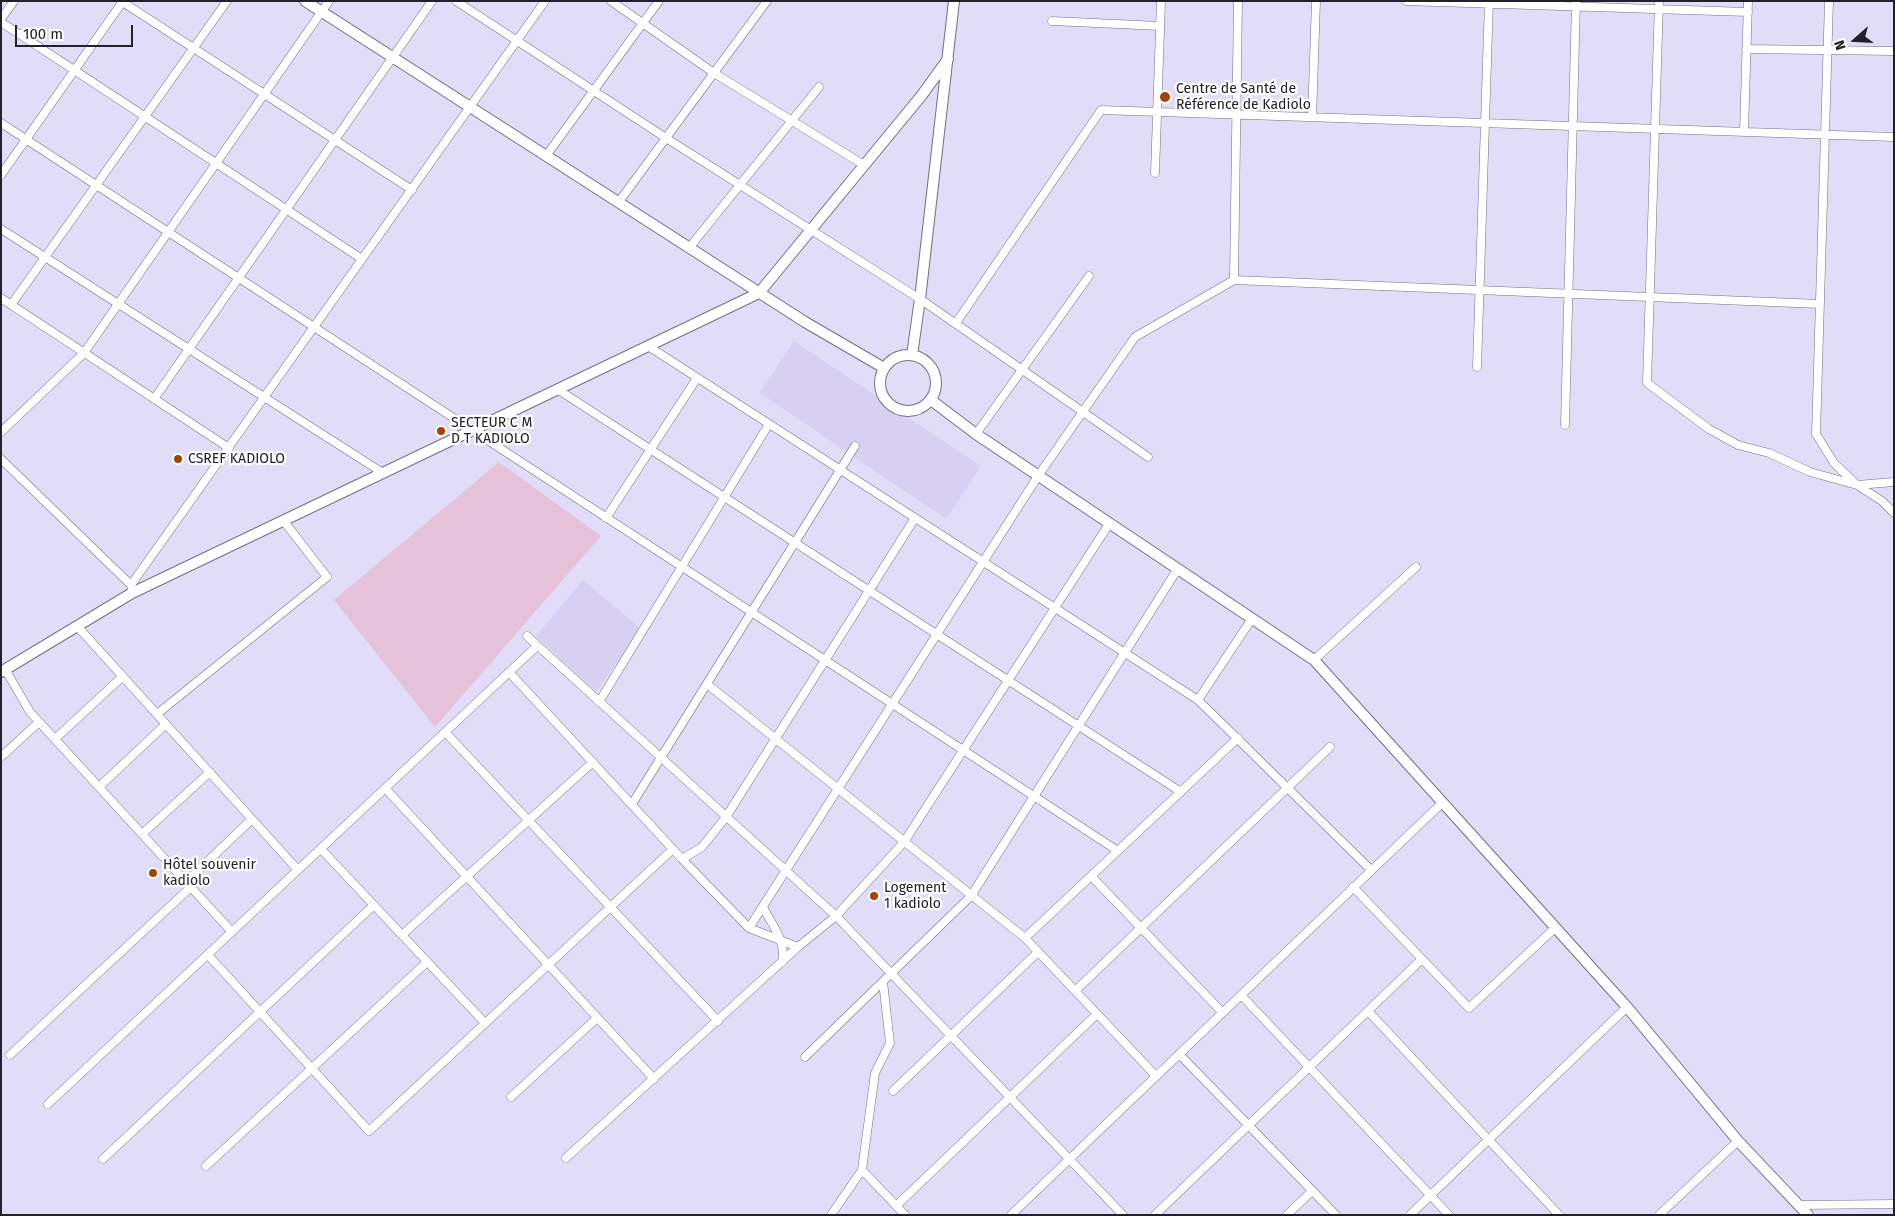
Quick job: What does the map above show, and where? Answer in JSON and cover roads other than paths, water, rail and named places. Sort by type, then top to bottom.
[{"type":"main road","points":[[305,1],[759,293],[884,368]]},
{"type":"main road","points":[[912,355],[954,1]]},
{"type":"main road","points":[[3,671],[78,626],[132,589],[283,520],[759,293],[922,94],[948,58]]},
{"type":"main road","points":[[912,355],[921,358],[929,364],[934,372],[935,392],[925,406],[910,411],[894,408],[882,395],[880,377],[884,368],[896,357],[912,355]]},
{"type":"main road","points":[[930,400],[1038,476],[1251,620],[1314,660],[1627,1008],[1738,1141],[1808,1215]]},
{"type":"street","points":[[14,1],[1,20],[362,260]]},
{"type":"street","points":[[11,305],[227,1]]},
{"type":"street","points":[[1,432],[84,353],[329,1]]},
{"type":"street","points":[[154,398],[432,1]]},
{"type":"street","points":[[456,1],[666,138],[920,299],[1148,457]]},
{"type":"street","points":[[1,459],[132,589],[264,397],[545,1]]},
{"type":"street","points":[[611,1],[714,73],[864,165]]},
{"type":"street","points":[[546,156],[659,1]]},
{"type":"street","points":[[618,203],[767,1]]},
{"type":"street","points":[[1156,173],[1161,1]]},
{"type":"street","points":[[1234,280],[1238,1]]},
{"type":"street","points":[[1312,117],[1316,1]]},
{"type":"street","points":[[1406,1],[1659,5],[1748,12]]},
{"type":"street","points":[[1744,132],[1748,1]]},
{"type":"street","points":[[1829,1],[1816,434],[1834,463],[1857,485],[1882,501],[1894,513]]},
{"type":"street","points":[[1,175],[122,2],[412,190]]},
{"type":"street","points":[[1478,367],[1489,3]]},
{"type":"street","points":[[1565,426],[1576,4]]},
{"type":"street","points":[[1659,5],[1647,383],[1709,429],[1738,445],[1769,454],[1810,472],[1857,485],[1894,482]]},
{"type":"street","points":[[1052,21],[1160,26]]},
{"type":"street","points":[[1746,49],[1894,52]]},
{"type":"street","points":[[689,248],[819,87]]},
{"type":"street","points":[[956,323],[1101,110],[1894,137]]},
{"type":"street","points":[[1,123],[1118,851]]},
{"type":"street","points":[[1,229],[382,473]]},
{"type":"street","points":[[976,434],[1089,276]]},
{"type":"street","points":[[749,928],[1038,476],[1135,337],[1234,280],[1820,304]]},
{"type":"street","points":[[1,298],[229,448]]},
{"type":"street","points":[[648,346],[1198,700],[1371,870]]},
{"type":"street","points":[[606,518],[697,378]]},
{"type":"street","points":[[557,389],[1181,792]]},
{"type":"street","points":[[599,702],[769,424]]},
{"type":"street","points":[[632,804],[855,446]]},
{"type":"street","points":[[682,859],[702,847],[726,817],[915,518]]},
{"type":"street","points":[[157,714],[327,577],[283,520]]},
{"type":"street","points":[[566,1158],[798,947],[836,916],[904,842],[1109,524]]},
{"type":"street","points":[[1314,660],[1416,567]]},
{"type":"street","points":[[805,1057],[971,896],[1177,570]]},
{"type":"street","points":[[1198,700],[1251,620]]},
{"type":"street","points":[[78,626],[298,870]]},
{"type":"street","points":[[527,636],[836,916],[1122,1215]]},
{"type":"street","points":[[48,1104],[537,646]]},
{"type":"street","points":[[3,671],[30,712],[232,932]]},
{"type":"street","points":[[509,672],[682,859],[749,928],[798,947]]},
{"type":"street","points":[[55,739],[123,676]]},
{"type":"street","points":[[707,684],[1025,938],[1156,1076]]},
{"type":"street","points":[[1,757],[39,722]]},
{"type":"street","points":[[99,787],[166,724]]},
{"type":"street","points":[[444,732],[718,1021]]},
{"type":"street","points":[[1025,938],[1238,738]]},
{"type":"street","points":[[1075,991],[1330,747]]},
{"type":"street","points":[[402,935],[593,762]]},
{"type":"street","points":[[142,834],[210,772]]},
{"type":"street","points":[[385,788],[654,1079]]},
{"type":"street","points":[[1011,1215],[1442,803]]},
{"type":"street","points":[[10,1055],[188,884],[252,819]]},
{"type":"street","points":[[321,849],[484,1022]]},
{"type":"street","points":[[208,955],[369,1131],[484,1022],[673,849]]},
{"type":"street","points":[[1091,876],[1222,1012]]},
{"type":"street","points":[[1353,887],[1469,1008],[1555,928]]},
{"type":"street","points":[[103,1160],[374,905]]},
{"type":"street","points":[[762,907],[782,941],[785,952],[782,962]]},
{"type":"street","points":[[893,1091],[1038,952]]},
{"type":"street","points":[[1155,1215],[1422,959]]},
{"type":"street","points":[[206,1166],[427,962]]},
{"type":"street","points":[[831,1215],[862,1170],[875,1073],[890,1043],[883,982]]},
{"type":"street","points":[[1241,994],[1449,1215]]},
{"type":"street","points":[[1410,1215],[1627,1008]]},
{"type":"street","points":[[1368,1011],[1559,1215]]},
{"type":"street","points":[[896,1206],[1097,1014]]},
{"type":"street","points":[[511,1097],[597,1018]]},
{"type":"street","points":[[1179,1054],[1336,1215]]},
{"type":"street","points":[[1659,1215],[1738,1141]]},
{"type":"street","points":[[862,1170],[905,1215]]},
{"type":"street","points":[[1287,1215],[1312,1191]]},
{"type":"street","points":[[1799,1205],[1894,1204]]},
{"type":"place","name":"Centre de Santé de Référence de Kadiolo","points":[[1165,97]]},
{"type":"place","name":"SECTEUR C M D T KADIOLO","points":[[441,431]]},
{"type":"place","name":"CSREF KADIOLO","points":[[178,459]]},
{"type":"place","name":"Hôtel souvenir kadiolo","points":[[153,873]]},
{"type":"place","name":"Logement 1 kadiolo","points":[[874,896]]}]
